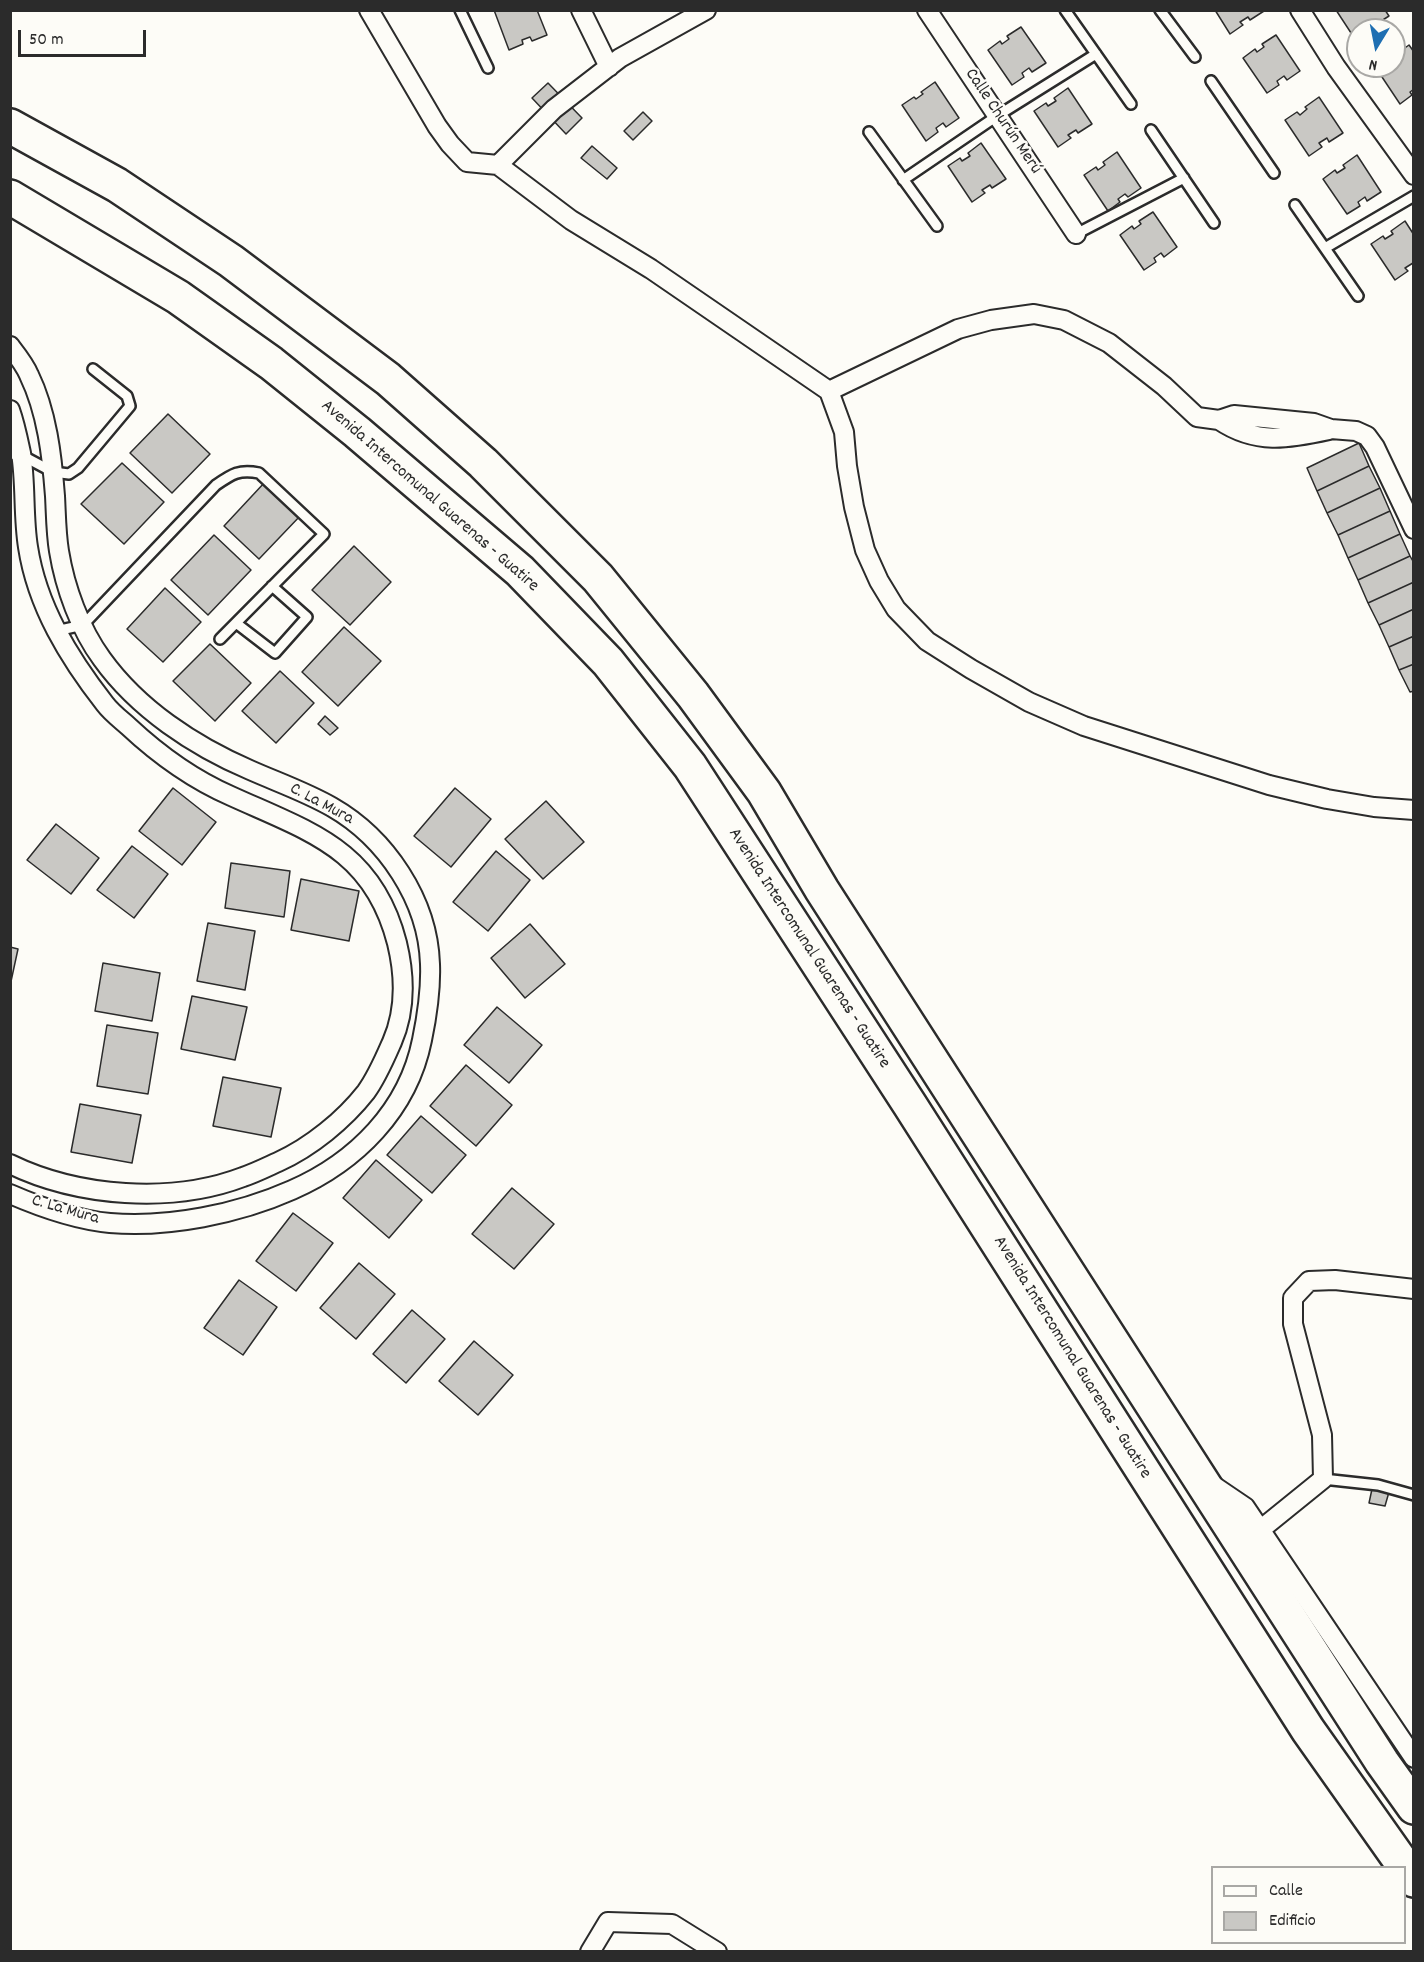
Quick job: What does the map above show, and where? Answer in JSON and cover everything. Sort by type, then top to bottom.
[{"type":"highway","points":[[10,126],[117,185],[155,210],[231,261],[388,379],[483,463],[598,578],[693,695],[764,792],[822,890],[1413,1807]]},
{"type":"highway","name":"Avenida Intercomunal Guarenas - Guatire","points":[[10,197],[178,297],[272,363],[520,571],[608,662],[690,766],[910,1105],[1308,1730],[1403,1866]]},
{"type":"street","points":[[369,10],[437,126],[467,162],[498,165],[571,220],[651,269],[829,391],[844,432],[854,507],[865,550],[879,581],[896,609],[927,641],[970,669],[1029,702],[1084,726],[1269,785],[1327,800],[1413,810]]},
{"type":"street","points":[[580,10],[609,66]]},
{"type":"street","points":[[498,165],[554,109],[609,66],[706,10]]},
{"type":"street","name":"Calle Churún Merú","points":[[927,10],[1076,234]]},
{"type":"street","points":[[1300,10],[1336,68],[1413,175]]},
{"type":"street","points":[[829,391],[958,329],[991,320],[1034,314],[1064,320],[1109,344],[1164,386],[1197,417],[1219,420],[1231,428],[1269,438],[1289,438],[1331,429],[1356,431],[1366,436],[1408,503],[1413,529]]},
{"type":"street","name":"C. La Mura","points":[[10,346],[29,373],[48,436],[59,550],[68,592],[102,659],[135,698],[170,725],[246,769],[331,806],[356,823],[386,852],[408,886],[423,921],[430,963],[424,1030],[418,1063],[405,1092],[386,1120],[359,1147],[308,1183],[285,1193],[225,1212],[181,1221],[143,1224],[107,1223],[35,1205],[10,1194]]},
{"type":"street","points":[[10,410],[28,549],[41,595],[56,631],[78,668],[108,708],[180,770],[322,838],[352,862],[375,889],[392,923],[403,966],[404,994],[396,1032],[367,1090],[316,1140],[283,1160],[242,1178],[204,1188],[158,1193],[108,1193],[57,1183],[10,1164]]},
{"type":"street","points":[[1260,1530],[1323,1479],[1322,1435],[1293,1324],[1293,1298],[1309,1281],[1335,1280],[1413,1289]]},
{"type":"street","points":[[1198,1475],[1245,1507],[1413,1758]]},
{"type":"street","points":[[590,1952],[608,1922],[672,1924],[717,1952]]},
{"type":"lane","points":[[460,10],[488,68]]},
{"type":"lane","points":[[1065,10],[1131,104]]},
{"type":"lane","points":[[1160,10],[1195,57]]},
{"type":"lane","points":[[903,180],[997,116],[1095,54]]},
{"type":"lane","points":[[1211,81],[1274,173]]},
{"type":"lane","points":[[1151,130],[1214,223]]},
{"type":"lane","points":[[868,132],[937,226]]},
{"type":"lane","points":[[1076,234],[1184,178]]},
{"type":"lane","points":[[1325,248],[1413,196]]},
{"type":"lane","points":[[1295,205],[1358,296]]},
{"type":"lane","points":[[16,454],[53,472],[69,474],[78,468],[130,406],[127,396],[93,369]]},
{"type":"lane","points":[[56,631],[83,625],[216,485],[234,473],[247,470],[259,473],[324,534],[220,639]]},
{"type":"lane","points":[[236,623],[275,653],[307,617],[272,586]]},
{"type":"lane","points":[[1323,1479],[1378,1485],[1413,1495]]},
{"type":"building","points":[[494,10],[537,10],[547,35],[532,41],[530,37],[522,40],[523,44],[509,50]]},
{"type":"building","points":[[1215,10],[1264,11],[1250,20],[1248,17],[1240,22],[1243,25],[1230,34]]},
{"type":"building","points":[[1336,10],[1385,10],[1389,16],[1386,18],[1346,18],[1346,25]]},
{"type":"building","points":[[1021,27],[1046,63],[1032,72],[1029,68],[1022,73],[1024,77],[1012,85],[988,50],[1000,41],[1002,44],[1009,39],[1007,36]]},
{"type":"building","points":[[1276,35],[1300,71],[1287,80],[1284,76],[1277,81],[1279,85],[1267,93],[1243,58],[1255,49],[1257,52],[1264,47],[1262,44]]},
{"type":"building","points":[[1409,45],[1414,52],[1414,89],[1410,92],[1412,95],[1400,104],[1383,78],[1406,78],[1406,47]]},
{"type":"building","points":[[935,82],[959,118],[946,127],[943,123],[936,128],[938,132],[926,141],[902,105],[914,97],[916,99],[923,94],[921,92]]},
{"type":"building","points":[[548,83],[582,118],[566,134],[532,98]]},
{"type":"building","points":[[1068,88],[1092,124],[1078,133],[1076,130],[1068,135],[1071,138],[1058,147],[1034,111],[1046,103],[1048,106],[1056,101],[1054,98]]},
{"type":"building","points":[[1319,97],[1343,133],[1329,142],[1327,138],[1319,143],[1322,147],[1309,156],[1285,120],[1297,112],[1300,115],[1307,109],[1305,107]]},
{"type":"building","points":[[643,112],[652,121],[633,140],[624,131]]},
{"type":"building","points":[[981,143],[1006,179],[992,188],[990,185],[982,190],[985,193],[972,202],[948,166],[960,158],[962,161],[970,156],[968,153]]},
{"type":"building","points":[[592,146],[617,168],[607,179],[581,158]]},
{"type":"building","points":[[1117,152],[1141,188],[1128,197],[1125,194],[1118,199],[1120,202],[1108,211],[1084,175],[1096,167],[1098,170],[1105,165],[1103,162]]},
{"type":"building","points":[[1357,155],[1381,192],[1367,201],[1365,197],[1358,202],[1360,206],[1347,214],[1323,179],[1335,170],[1337,173],[1345,168],[1343,165]]},
{"type":"building","points":[[1153,212],[1177,247],[1164,257],[1161,253],[1154,258],[1156,262],[1144,270],[1120,235],[1132,226],[1134,229],[1141,224],[1139,221]]},
{"type":"building","points":[[1405,221],[1414,235],[1414,264],[1405,268],[1408,271],[1395,280],[1371,244],[1383,236],[1385,239],[1393,234],[1391,231]]},
{"type":"building","points":[[168,414],[210,454],[172,493],[130,453]]},
{"type":"building","points":[[1359,443],[1369,466],[1317,491],[1307,468]]},
{"type":"building","points":[[122,463],[164,502],[124,544],[81,504]]},
{"type":"building","points":[[1369,466],[1380,488],[1327,513],[1317,491]]},
{"type":"building","points":[[265,482],[301,515],[259,559],[224,526]]},
{"type":"building","points":[[1380,488],[1390,511],[1338,535],[1327,513]]},
{"type":"building","points":[[1390,511],[1400,534],[1348,558],[1338,535]]},
{"type":"building","points":[[1400,534],[1410,556],[1358,580],[1348,558]]},
{"type":"building","points":[[214,535],[251,570],[208,615],[171,580]]},
{"type":"building","points":[[354,546],[391,582],[350,625],[312,590]]},
{"type":"building","points":[[1410,556],[1414,563],[1414,582],[1368,603],[1358,580]]},
{"type":"building","points":[[1414,582],[1414,609],[1379,625],[1368,603]]},
{"type":"building","points":[[165,588],[201,622],[163,662],[127,629]]},
{"type":"building","points":[[1414,609],[1414,636],[1389,647],[1379,625]]},
{"type":"building","points":[[344,627],[381,661],[338,706],[302,672]]},
{"type":"building","points":[[1414,636],[1414,664],[1399,670],[1389,647]]},
{"type":"building","points":[[210,644],[251,683],[215,721],[173,681]]},
{"type":"building","points":[[1414,664],[1414,691],[1410,692],[1399,670]]},
{"type":"building","points":[[280,671],[314,703],[276,743],[242,711]]},
{"type":"building","points":[[325,716],[338,728],[330,735],[318,724]]},
{"type":"building","points":[[173,788],[216,822],[182,865],[139,831]]},
{"type":"building","points":[[455,788],[491,819],[451,867],[414,836]]},
{"type":"building","points":[[546,801],[584,842],[543,879],[505,839]]},
{"type":"building","points":[[56,824],[99,858],[71,894],[27,860]]},
{"type":"building","points":[[132,846],[168,874],[134,918],[97,890]]},
{"type":"building","points":[[496,851],[530,880],[488,931],[453,902]]},
{"type":"building","points":[[231,863],[290,871],[284,917],[225,908]]},
{"type":"building","points":[[301,879],[359,891],[349,941],[291,930]]},
{"type":"building","points":[[208,923],[255,931],[245,990],[197,981]]},
{"type":"building","points":[[530,924],[565,964],[525,998],[491,958]]},
{"type":"building","points":[[10,947],[18,949],[10,986]]},
{"type":"building","points":[[103,963],[160,973],[152,1021],[95,1011]]},
{"type":"building","points":[[192,996],[247,1007],[235,1060],[181,1049]]},
{"type":"building","points":[[497,1007],[542,1045],[509,1083],[464,1045]]},
{"type":"building","points":[[107,1025],[158,1033],[148,1094],[97,1086]]},
{"type":"building","points":[[466,1065],[512,1105],[476,1146],[430,1106]]},
{"type":"building","points":[[223,1077],[281,1088],[271,1137],[213,1126]]},
{"type":"building","points":[[80,1104],[141,1115],[132,1163],[71,1152]]},
{"type":"building","points":[[421,1116],[466,1155],[432,1193],[387,1155]]},
{"type":"building","points":[[376,1160],[422,1200],[389,1238],[343,1198]]},
{"type":"building","points":[[512,1188],[554,1224],[514,1269],[472,1234]]},
{"type":"building","points":[[293,1213],[333,1243],[296,1291],[256,1261]]},
{"type":"building","points":[[359,1263],[395,1294],[356,1339],[320,1308]]},
{"type":"building","points":[[239,1280],[277,1307],[243,1355],[204,1328]]},
{"type":"building","points":[[412,1310],[445,1339],[406,1383],[373,1354]]},
{"type":"building","points":[[474,1341],[513,1375],[478,1415],[439,1381]]},
{"type":"building","points":[[1372,1489],[1389,1492],[1385,1506],[1369,1503]]}]
